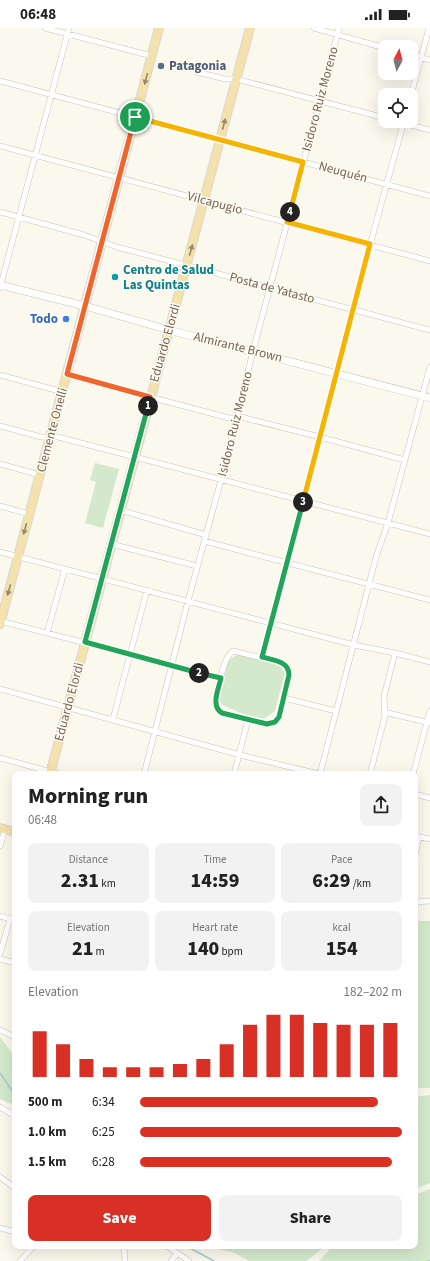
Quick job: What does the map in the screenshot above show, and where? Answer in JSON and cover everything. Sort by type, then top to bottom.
[{"type":"main road","name":"Clemente Onelli","points":[[0,622],[159,28]]},
{"type":"main road","name":"Eduardo Elordi","points":[[53,771],[85,642],[250,28]]},
{"type":"main road","points":[[2,829],[12,831]]},
{"type":"street","points":[[45,28],[152,56]]},
{"type":"street","points":[[0,286],[69,28]]},
{"type":"street","points":[[314,28],[378,46]]},
{"type":"street","name":"Isidoro Ruiz Moreno","points":[[145,771],[197,566],[221,480],[269,288],[339,28]]},
{"type":"street","points":[[413,88],[429,28]]},
{"type":"street","points":[[418,57],[430,60]]},
{"type":"street","points":[[197,72],[225,79],[236,79],[378,116]]},
{"type":"street","name":"Neuquén","points":[[0,81],[430,196]]},
{"type":"street","points":[[418,126],[430,130]]},
{"type":"street","points":[[262,657],[370,244],[402,128]]},
{"type":"street","name":"Vilcapugio","points":[[0,146],[430,261]]},
{"type":"street","name":"Posta de Yatasto","points":[[0,212],[269,288],[430,330]]},
{"type":"street","name":"Almirante Brown","points":[[0,286],[85,306],[169,330],[430,398]]},
{"type":"street","points":[[321,771],[376,557],[388,523],[430,367]]},
{"type":"street","points":[[67,374],[229,418],[241,417],[405,460]]},
{"type":"street","points":[[0,375],[62,392]]},
{"type":"street","points":[[0,426],[41,437],[58,437],[430,534]]},
{"type":"street","points":[[0,464],[40,475]]},
{"type":"street","points":[[0,506],[29,514]]},
{"type":"street","points":[[120,510],[206,535]]},
{"type":"street","points":[[204,541],[430,600]]},
{"type":"street","points":[[111,544],[197,566]]},
{"type":"street","points":[[0,552],[354,645],[430,662]]},
{"type":"street","points":[[47,633],[65,569]]},
{"type":"street","points":[[113,719],[147,590]]},
{"type":"street","points":[[0,622],[85,642],[221,678]]},
{"type":"street","points":[[237,651],[262,657],[280,662],[288,667],[289,675],[279,717],[275,722],[267,724],[222,713],[217,709],[215,702],[226,659],[230,652],[237,651]]},
{"type":"street","points":[[371,771],[385,716],[384,696],[395,653]]},
{"type":"street","points":[[0,689],[240,755],[307,771]]},
{"type":"street","points":[[284,698],[336,711]]},
{"type":"street","points":[[415,771],[427,731],[430,710]]},
{"type":"street","points":[[384,712],[428,723]]},
{"type":"street","points":[[235,771],[248,720]]},
{"type":"street","points":[[0,758],[46,771]]},
{"type":"street","points":[[418,795],[430,798]]},
{"type":"street","points":[[0,846],[2,829]]},
{"type":"street","points":[[418,836],[430,839]]},
{"type":"street","points":[[418,902],[430,901]]},
{"type":"street","points":[[0,916],[12,918],[0,954]]},
{"type":"street","points":[[0,959],[12,962]]},
{"type":"street","points":[[0,1030],[12,1036]]},
{"type":"street","points":[[0,1107],[12,1114]]},
{"type":"street","points":[[0,1177],[12,1186]]},
{"type":"street","points":[[0,1228],[12,1231]]},
{"type":"street","points":[[20,1261],[31,1249]]},
{"type":"street","points":[[124,1249],[125,1261]]},
{"type":"street","points":[[171,1249],[189,1261]]},
{"type":"street","points":[[171,1261],[177,1254]]},
{"type":"green space","points":[[95,463],[119,469],[103,528],[85,523],[96,482],[90,480]]},
{"type":"green space","points":[[238,654],[278,663],[285,673],[275,711],[264,719],[243,714],[222,705],[219,699],[228,661]]},
{"type":"green space","points":[[418,921],[430,921],[430,1088],[418,1088]]},
{"type":"green space","points":[[0,1037],[12,1053],[12,1105],[0,1099]]},
{"type":"green space","points":[[430,1095],[430,1183],[418,1188],[418,1097]]},
{"type":"green space","points":[[430,1189],[430,1261],[319,1261],[330,1249],[418,1249],[418,1194]]},
{"type":"green space","points":[[219,1249],[322,1249],[306,1261],[249,1261],[235,1253]]},
{"type":"waterway","points":[[0,1073],[12,1091]]},
{"type":"waterway","points":[[192,1249],[214,1261]]},
{"type":"place","name":"Patagonia","points":[[161,66]]},
{"type":"place","name":"Centro de Salud Las Quintas","points":[[115,277]]},
{"type":"place","name":"Todo","points":[[66,319]]},
{"type":"route","points":[[135,117],[303,162],[287,222],[370,244],[262,657],[285,664],[289,670],[279,717],[272,724],[222,713],[219,711],[215,702],[221,678],[85,642],[150,397],[67,374],[135,117]]}]
